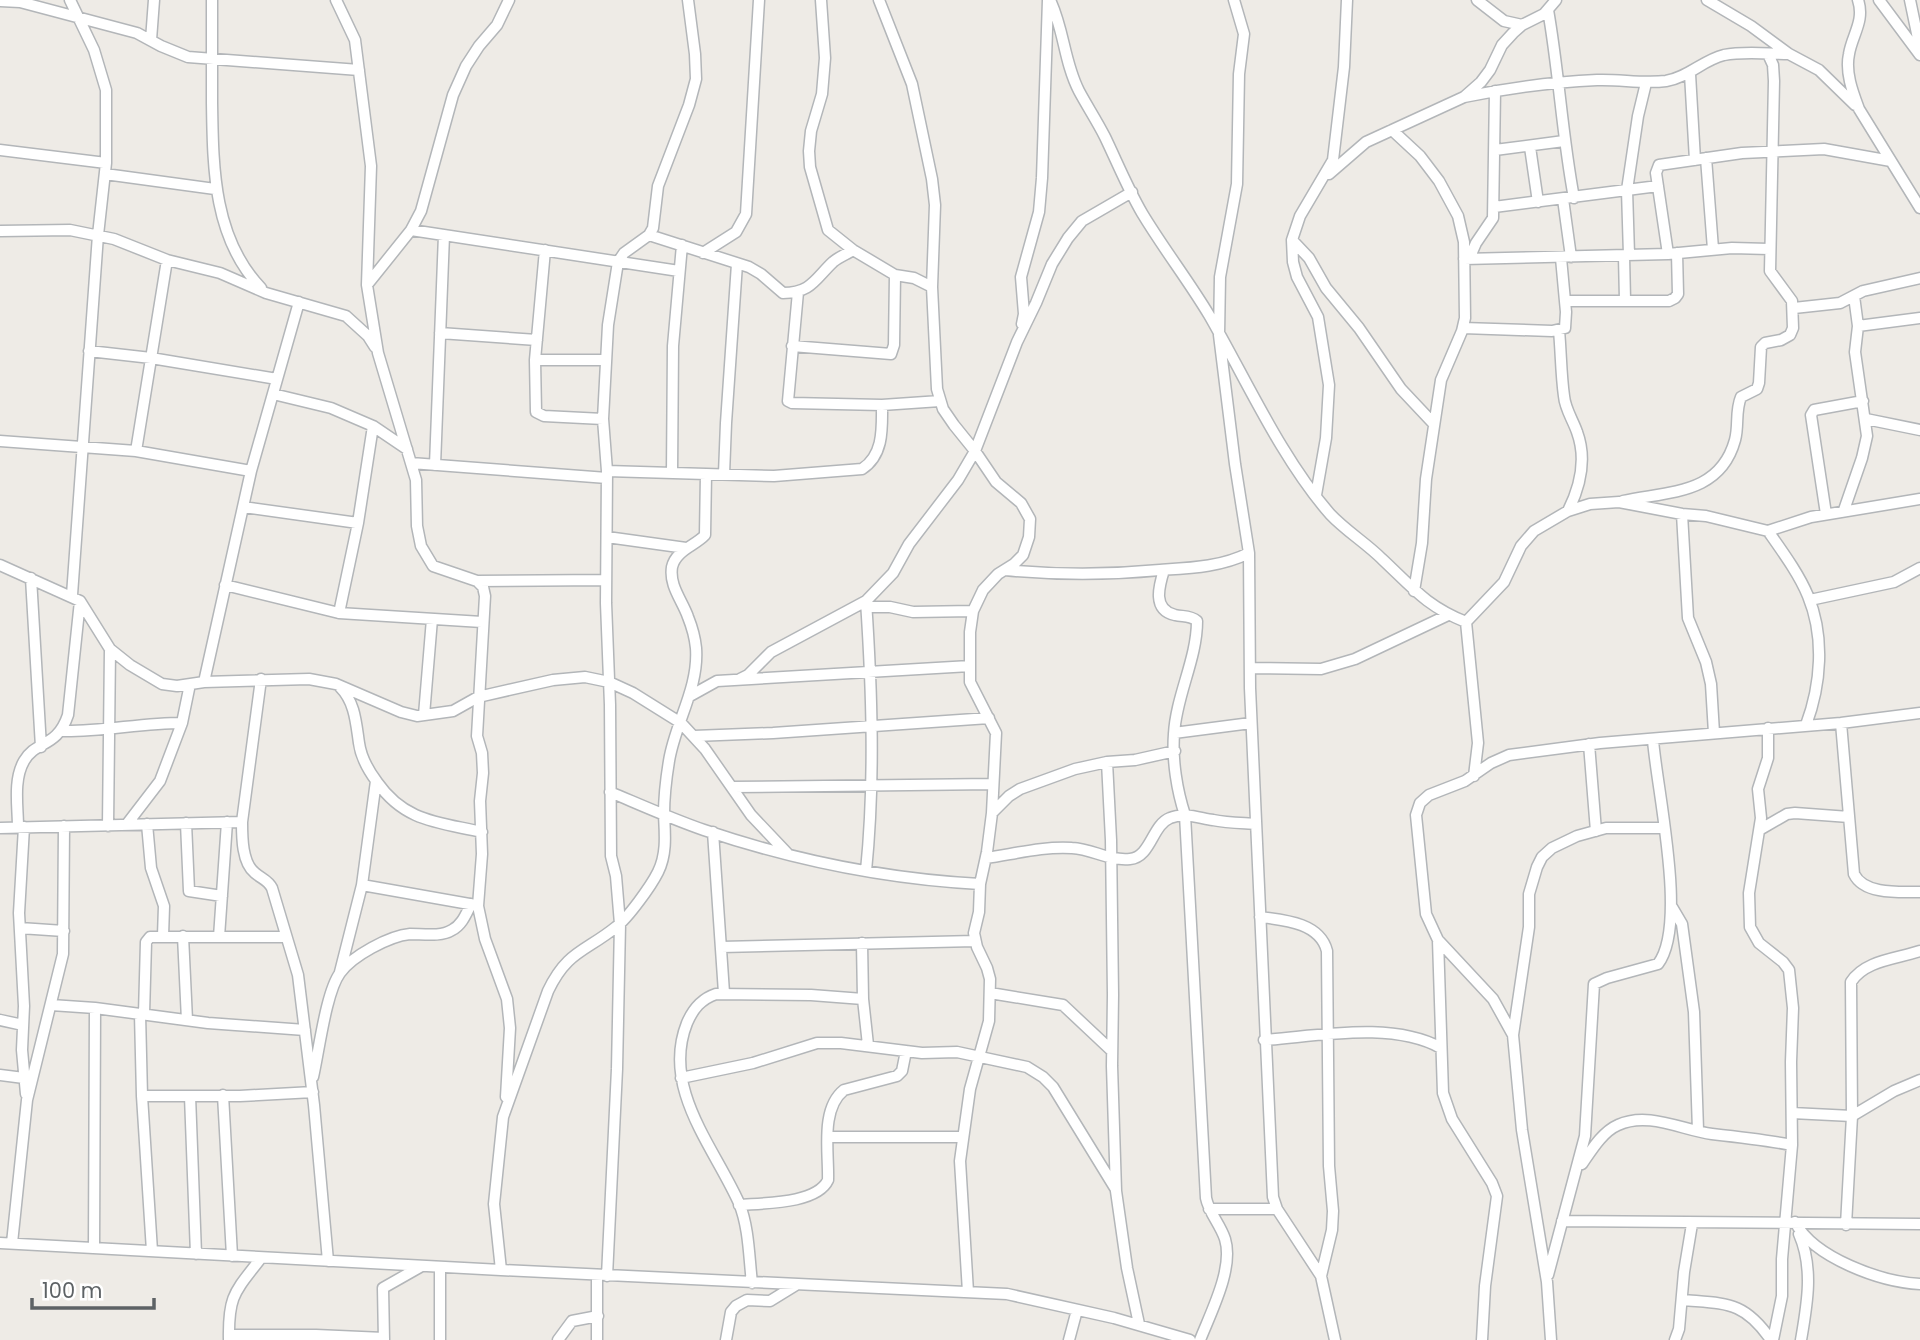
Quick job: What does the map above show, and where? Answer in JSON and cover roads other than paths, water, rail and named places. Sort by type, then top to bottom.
[{"type":"street","points":[[27,1100],[24,1078],[20,928],[21,827],[17,791],[21,768],[29,755],[56,738],[68,715],[82,447],[98,235],[106,169],[106,90],[94,50],[70,0]]},
{"type":"street","points":[[151,40],[154,0]]},
{"type":"street","points":[[212,0],[215,189],[223,221],[236,249],[252,278],[265,293]]},
{"type":"street","points":[[336,0],[355,40],[371,166],[367,285],[378,353],[416,480],[417,526],[421,546],[433,566],[477,581],[606,580]]},
{"type":"street","points":[[367,285],[411,230],[421,211],[453,95],[466,66],[496,24],[509,0]]},
{"type":"street","points":[[597,1340],[617,1069],[620,924],[616,876],[611,856],[606,580],[607,475],[603,419],[605,360],[618,262],[624,253],[649,235],[656,214],[658,186],[689,105],[695,79],[695,54],[688,0]]},
{"type":"street","points":[[703,253],[736,232],[746,214],[759,0]]},
{"type":"street","points":[[821,0],[825,58],[822,94],[811,131],[810,167],[828,230],[853,250],[895,275],[914,278],[932,287]]},
{"type":"street","points":[[879,0],[912,83],[932,179],[935,205],[932,287],[937,389],[940,401],[954,425],[996,482],[1021,503],[1030,519],[1029,537],[1023,555],[983,590],[973,611],[970,632],[970,681],[996,733],[992,813],[980,884],[975,942],[987,968],[989,1021],[977,1058],[962,1137],[960,1172],[968,1292]]},
{"type":"street","points":[[1049,0],[1059,18],[1071,72],[1078,89],[1132,192],[1219,335],[1253,397],[1316,495],[1330,513],[1430,605],[1466,622]]},
{"type":"street","points":[[1021,334],[1024,314],[1021,276],[1039,212],[1041,190],[1049,0]]},
{"type":"street","points":[[1234,0],[1244,34],[1239,74],[1237,184],[1220,278],[1219,335],[1236,477],[1249,552],[1251,723],[1273,1197],[1321,1276],[1335,1340]]},
{"type":"street","points":[[1316,495],[1326,438],[1329,385],[1318,317],[1297,277],[1292,240],[1300,216],[1333,160],[1345,67],[1347,0]]},
{"type":"street","points":[[1477,0],[1504,20],[1522,24],[1535,20],[1556,0]]},
{"type":"street","points":[[1707,0],[1826,76],[1859,109]]},
{"type":"street","points":[[1858,0],[1861,13],[1848,55],[1852,92],[1859,109],[1920,208]]},
{"type":"street","points":[[1880,0],[1920,55]]},
{"type":"street","points":[[1910,0],[1920,48]]},
{"type":"street","points":[[0,1],[20,2],[137,33],[188,57],[359,69]]},
{"type":"street","points":[[1463,328],[1559,330],[1566,324],[1568,198],[1559,83],[1548,10]]},
{"type":"street","points":[[1464,97],[1481,82],[1503,45],[1522,24]]},
{"type":"street","points":[[1474,776],[1479,743],[1466,622],[1504,582],[1521,546],[1534,531],[1568,511],[1590,503],[1619,502],[1679,492],[1704,483],[1717,473],[1735,440],[1741,397],[1757,388],[1759,383],[1761,347],[1765,343],[1790,335],[1793,328],[1794,307],[1790,295],[1770,271],[1774,81],[1773,65],[1768,54]]},
{"type":"street","points":[[1322,181],[1366,142],[1464,97],[1600,79],[1646,83],[1669,80],[1690,74],[1704,63],[1725,55],[1789,54]]},
{"type":"street","points":[[1690,74],[1713,248]]},
{"type":"street","points":[[1625,300],[1627,190],[1638,116],[1646,83]]},
{"type":"street","points":[[1467,259],[1491,223],[1494,207],[1495,91]]},
{"type":"street","points":[[1392,130],[1420,156],[1439,181],[1458,216],[1467,259],[1463,328],[1441,380],[1433,423],[1422,543],[1414,591]]},
{"type":"street","points":[[1495,150],[1564,141]]},
{"type":"street","points":[[1530,147],[1538,202]]},
{"type":"street","points":[[1565,301],[1669,301],[1675,298],[1678,293],[1673,253],[1656,173],[1659,165],[1771,152],[1825,149],[1891,161]]},
{"type":"street","points":[[0,150],[215,189]]},
{"type":"street","points":[[1494,207],[1658,186]]},
{"type":"street","points":[[740,679],[748,675],[771,652],[866,604],[892,573],[909,544],[958,480],[975,451],[1002,376],[1052,264],[1068,238],[1082,221],[1132,192]]},
{"type":"street","points":[[0,231],[70,230],[98,235],[167,260],[220,273],[265,293],[346,316],[368,336],[378,353]]},
{"type":"street","points":[[411,230],[679,271]]},
{"type":"street","points":[[435,465],[444,235]]},
{"type":"street","points":[[649,235],[761,274],[783,293],[799,292],[811,285],[835,260],[853,250]]},
{"type":"street","points":[[1292,240],[1309,258],[1326,288],[1359,328],[1401,389],[1433,423]]},
{"type":"street","points":[[672,473],[673,346],[682,245]]},
{"type":"street","points":[[1467,259],[1627,256],[1713,248],[1769,249]]},
{"type":"street","points":[[545,250],[535,360],[535,405],[539,415],[603,419]]},
{"type":"street","points":[[136,451],[167,260]]},
{"type":"street","points":[[724,474],[737,264]]},
{"type":"street","points":[[793,346],[893,352],[895,275]]},
{"type":"street","points":[[1794,307],[1831,305],[1847,301],[1863,291],[1920,278]]},
{"type":"street","points":[[799,292],[788,401],[882,405],[940,401]]},
{"type":"street","points":[[1844,510],[1867,436],[1855,352],[1858,326],[1854,296]]},
{"type":"street","points":[[204,682],[251,471],[299,302]]},
{"type":"street","points":[[1858,326],[1920,318]]},
{"type":"street","points":[[1559,330],[1564,397],[1578,434],[1581,456],[1578,491],[1568,511]]},
{"type":"street","points":[[440,333],[537,340]]},
{"type":"street","points":[[89,351],[151,358],[277,379]]},
{"type":"street","points":[[535,360],[605,360]]},
{"type":"street","points":[[272,394],[331,408],[373,426],[407,449]]},
{"type":"street","points":[[1826,514],[1811,415],[1815,410],[1863,401]]},
{"type":"street","points":[[411,463],[607,475],[672,473],[774,476],[862,469],[878,450],[882,437],[882,405]]},
{"type":"street","points":[[1866,419],[1920,430]]},
{"type":"street","points":[[340,613],[373,426]]},
{"type":"street","points":[[0,441],[136,451],[251,471]]},
{"type":"street","points":[[503,1117],[557,972],[570,958],[620,924],[658,873],[665,841],[664,814],[669,760],[690,696],[696,659],[694,638],[688,616],[675,590],[672,567],[676,558],[686,548],[700,541],[705,535],[706,474]]},
{"type":"street","points":[[1619,502],[1706,516],[1768,531],[1844,510],[1920,499]]},
{"type":"street","points":[[243,507],[358,523]]},
{"type":"street","points":[[1682,514],[1688,618],[1706,662],[1711,684],[1714,733]]},
{"type":"street","points":[[1768,531],[1810,600],[1820,661],[1816,695],[1806,725]]},
{"type":"street","points":[[607,537],[686,548]]},
{"type":"street","points":[[1005,570],[1082,575],[1164,570],[1215,565],[1232,561],[1249,552]]},
{"type":"street","points":[[0,565],[76,598],[110,649],[130,666],[162,684],[309,678],[336,684],[401,712],[424,715],[453,711],[478,697],[552,680],[585,677],[609,682],[633,693],[681,723],[694,736],[751,815],[787,853]]},
{"type":"street","points":[[1810,600],[1894,582],[1920,568]]},
{"type":"street","points":[[1164,570],[1158,591],[1161,605],[1171,614],[1193,617],[1198,621],[1174,733],[1178,788],[1185,815],[1206,1198],[1209,1209],[1224,1234],[1227,1260],[1200,1340]]},
{"type":"street","points":[[31,578],[41,747]]},
{"type":"street","points":[[477,581],[483,587],[485,596],[477,736],[482,753],[482,832],[474,905],[504,988],[508,1009],[509,1062],[494,1204],[501,1270]]},
{"type":"street","points":[[225,585],[340,613],[482,622]]},
{"type":"street","points":[[866,604],[913,612],[973,611]]},
{"type":"street","points":[[866,604],[872,785],[866,872]]},
{"type":"street","points":[[1251,668],[1321,669],[1354,659],[1448,615]]},
{"type":"street","points":[[424,715],[432,619]]},
{"type":"street","points":[[108,826],[110,649]]},
{"type":"street","points":[[690,696],[718,681],[970,666]]},
{"type":"street","points":[[261,679],[242,822],[243,842],[249,867],[269,882],[298,975],[312,1088],[328,1261]]},
{"type":"street","points":[[127,824],[160,781],[182,723],[190,684]]},
{"type":"street","points":[[336,684],[348,695],[360,752],[368,770],[396,805],[419,817],[482,832]]},
{"type":"street","points":[[1513,1035],[1493,999],[1438,940],[1426,914],[1416,815],[1420,803],[1429,795],[1474,776],[1490,763],[1509,755],[1589,744],[1841,723],[1920,713]]},
{"type":"street","points":[[694,736],[989,719]]},
{"type":"street","points":[[61,731],[85,732],[155,723],[182,723]]},
{"type":"street","points":[[1174,733],[1251,723]]},
{"type":"street","points":[[1841,723],[1854,874],[1860,884],[1880,890],[1920,892]]},
{"type":"street","points":[[1768,728],[1768,758],[1758,789],[1761,829],[1749,893],[1750,927],[1759,943],[1789,970],[1793,1007],[1792,1145],[1788,1206],[1791,1225],[1782,1296],[1772,1340]]},
{"type":"street","points":[[1547,1282],[1585,1136],[1594,984],[1658,964],[1668,945],[1672,907],[1653,740]]},
{"type":"street","points":[[1589,744],[1596,831]]},
{"type":"street","points":[[992,813],[1020,789],[1075,769],[1175,751]]},
{"type":"street","points":[[1107,762],[1114,995],[1112,1051],[1116,1191],[1127,1268],[1139,1324]]},
{"type":"street","points":[[312,1088],[333,986],[340,972],[362,885],[376,781]]},
{"type":"street","points":[[732,787],[993,785]]},
{"type":"street","points":[[610,792],[713,832],[787,853],[866,872],[921,880],[980,884]]},
{"type":"street","points":[[1761,829],[1787,814],[1794,813],[1849,817]]},
{"type":"street","points":[[986,858],[1072,848],[1111,859],[1139,857],[1161,824],[1173,816],[1185,815],[1256,824]]},
{"type":"street","points":[[219,937],[228,822]]},
{"type":"street","points":[[0,828],[242,822]]},
{"type":"street","points":[[186,823],[190,893],[222,896]]},
{"type":"street","points":[[147,824],[151,868],[164,906],[163,936]]},
{"type":"street","points":[[64,826],[63,954],[27,1100],[6,1243],[1007,1294],[1139,1324],[1184,1339]]},
{"type":"street","points":[[1551,1340],[1547,1282],[1522,1130],[1513,1035],[1529,927],[1529,894],[1542,857],[1577,836],[1606,828],[1664,828]]},
{"type":"street","points":[[713,832],[724,993]]},
{"type":"street","points":[[362,885],[474,905]]},
{"type":"street","points":[[340,972],[377,945],[405,934],[451,932],[474,905]]},
{"type":"street","points":[[1672,907],[1682,924],[1694,1012],[1698,1130]]},
{"type":"street","points":[[1260,917],[1293,922],[1313,930],[1324,941],[1327,951],[1329,1166],[1333,1211],[1332,1230],[1321,1276]]},
{"type":"street","points":[[20,928],[64,931]]},
{"type":"street","points":[[152,1251],[142,1096],[142,1014],[146,942],[150,937],[163,936],[286,937]]},
{"type":"street","points":[[183,936],[187,1020]]},
{"type":"street","points":[[1438,940],[1443,1093],[1452,1119],[1492,1183],[1497,1196],[1485,1286],[1482,1340]]},
{"type":"street","points":[[720,947],[975,942]]},
{"type":"street","points":[[862,943],[863,999],[868,1045]]},
{"type":"street","points":[[1846,1225],[1852,1116],[1851,982],[1857,973],[1865,968],[1920,951]]},
{"type":"street","points":[[752,1283],[739,1205],[701,1131],[681,1078],[679,1068],[682,1041],[691,1015],[705,997],[724,993],[863,999]]},
{"type":"street","points":[[990,993],[1063,1005],[1112,1051]]},
{"type":"street","points":[[51,1005],[305,1030]]},
{"type":"street","points":[[93,1248],[95,1008]]},
{"type":"street","points":[[0,1020],[23,1025]]},
{"type":"street","points":[[1264,1040],[1388,1033],[1412,1035],[1441,1048]]},
{"type":"street","points":[[681,1078],[753,1063],[817,1043],[868,1045],[906,1051],[957,1052],[1027,1068],[1043,1077],[1052,1087],[1116,1191]]},
{"type":"street","points":[[739,1205],[797,1199],[823,1188],[828,1180],[829,1116],[837,1096],[844,1090],[897,1076],[902,1071],[906,1051]]},
{"type":"street","points":[[0,1075],[24,1078]]},
{"type":"street","points":[[1792,1113],[1852,1116],[1894,1091],[1920,1080]]},
{"type":"street","points":[[142,1096],[223,1095],[312,1088]]},
{"type":"street","points":[[223,1095],[232,1256]]},
{"type":"street","points":[[190,1096],[196,1254]]},
{"type":"street","points":[[1576,1172],[1592,1148],[1611,1128],[1635,1120],[1658,1121],[1792,1145]]},
{"type":"street","points":[[828,1137],[962,1137]]},
{"type":"street","points":[[1209,1209],[1278,1209]]},
{"type":"street","points":[[1562,1222],[1920,1224]]},
{"type":"street","points":[[1675,1340],[1679,1329],[1692,1224]]},
{"type":"street","points":[[1791,1225],[1826,1253],[1850,1264],[1876,1275],[1920,1284]]},
{"type":"street","points":[[1791,1225],[1804,1244],[1808,1265],[1807,1307],[1801,1340]]},
{"type":"street","points":[[261,1258],[236,1290],[230,1305],[229,1338],[384,1339],[383,1288],[422,1266]]},
{"type":"street","points":[[440,1267],[440,1340]]},
{"type":"street","points":[[726,1340],[731,1312],[736,1306],[747,1300],[769,1301],[796,1285]]},
{"type":"street","points":[[1683,1300],[1721,1303],[1746,1312],[1754,1317],[1772,1340]]},
{"type":"street","points":[[1069,1340],[1077,1310]]},
{"type":"street","points":[[558,1340],[572,1321],[598,1316]]}]
